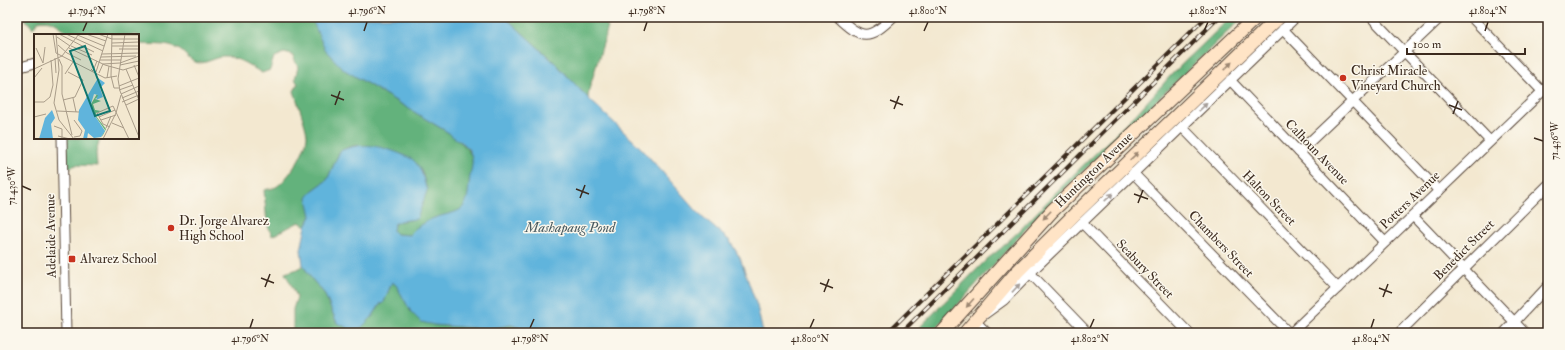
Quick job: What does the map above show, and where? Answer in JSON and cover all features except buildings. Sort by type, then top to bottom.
[{"type":"main road","name":"Huntington Avenue","points":[[942,333],[1033,231],[1062,201],[1256,17]]},
{"type":"main road","name":"Huntington Avenue","points":[[965,333],[1017,272],[1076,212],[1281,23]]},
{"type":"street","points":[[838,17],[854,31],[866,34],[879,30],[893,17]]},
{"type":"street","name":"Huntington Avenue","points":[[975,321],[1000,304],[1030,273],[1182,127],[1230,80],[1281,23],[1296,17]]},
{"type":"street","points":[[1371,17],[1490,141]]},
{"type":"street","points":[[1299,152],[1441,17]]},
{"type":"street","points":[[1471,17],[1545,89]]},
{"type":"street","points":[[1281,23],[1439,191]]},
{"type":"street","points":[[17,68],[34,64]]},
{"type":"street","name":"Calhoun Avenue","points":[[1230,80],[1386,242]]},
{"type":"street","name":"Potters Avenue","points":[[1290,333],[1545,89]]},
{"type":"street","name":"Halton Street","points":[[1182,127],[1338,288]]},
{"type":"street","name":"Adelaide Avenue","points":[[62,139],[66,333]]},
{"type":"street","name":"Chambers Street","points":[[1134,173],[1290,333]]},
{"type":"street","name":"Benedict Street","points":[[1399,333],[1548,185]]},
{"type":"street","points":[[1413,216],[1525,333]]},
{"type":"street","name":"Seabury Street","points":[[1082,223],[1189,333]]},
{"type":"street","points":[[1030,273],[1088,333]]},
{"type":"street","points":[[1504,333],[1548,286]]},
{"type":"street","points":[[975,321],[987,333]]},
{"type":"green space","points":[[21,17],[311,17],[343,69],[449,133],[464,145],[472,156],[473,165],[469,197],[461,210],[449,215],[434,218],[410,235],[395,234],[393,231],[394,224],[400,221],[416,219],[426,187],[422,171],[358,145],[340,151],[327,180],[312,191],[311,216],[306,226],[299,222],[272,236],[267,224],[264,190],[276,187],[286,178],[296,164],[304,148],[307,135],[294,91],[298,84],[295,79],[298,67],[292,55],[284,53],[274,57],[270,70],[262,73],[245,63],[230,57],[221,57],[202,63],[195,62],[174,47],[139,44],[139,34],[66,34],[62,28],[51,21],[38,21],[33,28],[24,18]]},
{"type":"green space","points":[[505,17],[600,17],[608,27],[589,90],[588,98],[556,64]]},
{"type":"green space","points":[[1231,17],[1243,17],[1043,210],[932,333],[914,333],[987,259],[1019,231],[1063,185],[1137,113],[1172,74]]},
{"type":"green space","points":[[63,139],[100,139],[96,153],[97,166],[76,165],[63,170]]},
{"type":"green space","points":[[303,265],[311,278],[324,293],[337,323],[372,317],[382,302],[384,302],[392,282],[396,284],[411,312],[434,325],[489,329],[511,325],[536,333],[293,333],[293,309],[297,297],[285,273],[298,269]]},
{"type":"water","name":"Mashapaug Pond","points":[[311,17],[505,17],[556,64],[589,99],[641,148],[703,218],[730,241],[740,258],[757,306],[763,333],[536,333],[511,325],[489,329],[434,325],[421,322],[411,312],[396,285],[392,282],[384,302],[381,305],[381,303],[372,317],[361,328],[350,329],[337,323],[324,293],[311,278],[303,265],[301,250],[306,226],[311,216],[307,198],[312,191],[327,180],[340,151],[363,145],[378,147],[411,158],[418,165],[426,187],[428,188],[417,219],[400,221],[394,224],[393,231],[396,234],[410,235],[414,229],[429,220],[460,210],[466,201],[468,194],[472,159],[471,154],[464,144],[449,133],[343,69],[325,50]]},
{"type":"railway","points":[[887,333],[1206,17]]},
{"type":"railway","points":[[901,333],[1219,17]]},
{"type":"place","name":"Christ Miracle Vineyard Church","points":[[1343,78]]},
{"type":"place","name":"Dr. Jorge Alvarez High School","points":[[171,228]]},
{"type":"place","name":"Alvarez School","points":[[72,259]]}]
